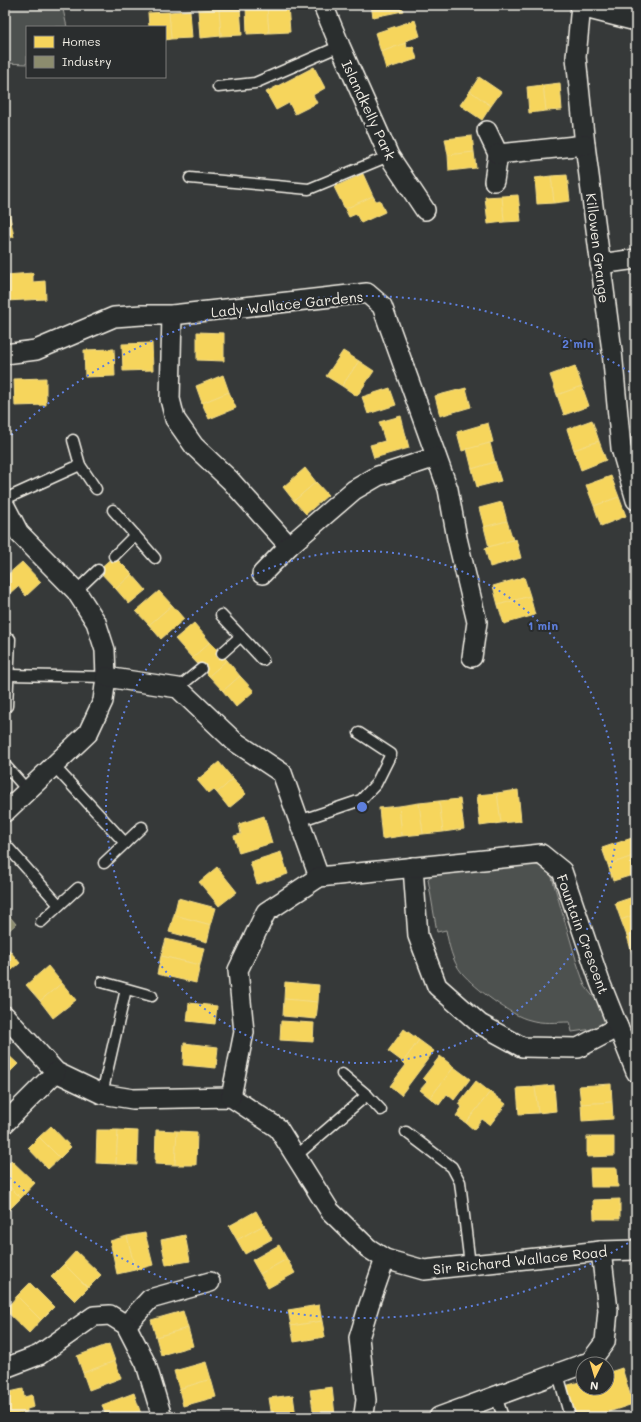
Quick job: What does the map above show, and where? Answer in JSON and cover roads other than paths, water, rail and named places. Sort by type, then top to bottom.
[{"type":"street","name":"Islandkelly Park","points":[[323,5],[388,156],[425,210]]},
{"type":"street","name":"Killowen Grange","points":[[636,21],[581,6],[576,57],[585,145],[612,351],[621,448],[636,500]]},
{"type":"street","points":[[487,131],[498,154],[494,181]]},
{"type":"street","points":[[498,154],[585,145]]},
{"type":"street","points":[[600,264],[636,259]]},
{"type":"street","name":"Lady Wallace Gardens","points":[[5,354],[36,350],[114,317],[172,315],[367,293],[382,306],[448,489],[457,538],[477,622],[472,657]]},
{"type":"street","points":[[172,315],[170,399],[175,419],[194,446],[230,480],[289,546]]},
{"type":"street","points":[[262,574],[289,546],[354,490],[378,476],[436,456]]},
{"type":"street","points":[[5,506],[19,533],[76,591],[96,622],[105,650],[106,678],[103,701],[88,733],[5,812]]},
{"type":"street","points":[[106,678],[178,688],[234,742],[282,773],[319,877]]},
{"type":"street","name":"Fountain Crescent","points":[[231,1097],[244,1032],[238,970],[266,912],[319,877],[541,854],[562,871],[600,982],[636,1072]]},
{"type":"street","points":[[414,867],[418,936],[437,986],[480,1024],[522,1047],[578,1048],[618,1027]]},
{"type":"street","points":[[5,1016],[56,1072],[102,1094],[132,1099],[231,1097]]},
{"type":"street","points":[[5,1123],[56,1072]]},
{"type":"street","name":"Sir Richard Wallace Road","points":[[231,1097],[278,1128],[330,1211],[368,1248],[385,1259],[424,1270],[601,1251],[636,1250]]},
{"type":"street","points":[[594,1356],[605,1342],[608,1310],[601,1251]]},
{"type":"street","points":[[367,1416],[359,1338],[385,1259]]},
{"type":"street","points":[[126,1325],[150,1299],[210,1282]]},
{"type":"street","points":[[5,1368],[39,1355],[94,1316],[110,1315],[126,1325],[146,1364],[162,1417]]},
{"type":"street","points":[[439,1417],[575,1367]]},
{"type":"lane","points":[[218,87],[255,84],[340,46]]},
{"type":"lane","points":[[190,178],[309,189],[388,156]]},
{"type":"lane","points":[[73,440],[80,465],[96,489]]},
{"type":"lane","points":[[5,500],[80,465]]},
{"type":"lane","points":[[113,510],[155,558]]},
{"type":"lane","points":[[114,556],[135,535]]},
{"type":"lane","points":[[76,591],[98,570]]},
{"type":"lane","points":[[221,615],[263,660]]},
{"type":"lane","points":[[222,653],[241,636]]},
{"type":"lane","points":[[8,706],[10,639]]},
{"type":"lane","points":[[178,688],[201,669]]},
{"type":"lane","points":[[9,675],[106,678]]},
{"type":"lane","points":[[299,821],[361,800],[376,784],[391,754],[359,733]]},
{"type":"lane","points":[[5,765],[28,791]]},
{"type":"lane","points":[[54,766],[125,843]]},
{"type":"lane","points":[[104,863],[142,827]]},
{"type":"lane","points":[[5,844],[59,905]]},
{"type":"lane","points":[[41,922],[78,888]]},
{"type":"lane","points":[[102,982],[152,996]]},
{"type":"lane","points":[[102,1094],[126,989]]},
{"type":"lane","points":[[342,1074],[367,1095],[381,1110]]},
{"type":"lane","points":[[296,1156],[367,1095]]},
{"type":"lane","points":[[406,1132],[452,1167],[460,1182],[470,1265]]},
{"type":"lane","points":[[558,1374],[570,1417]]},
{"type":"lane","points":[[496,1396],[503,1417]]}]
